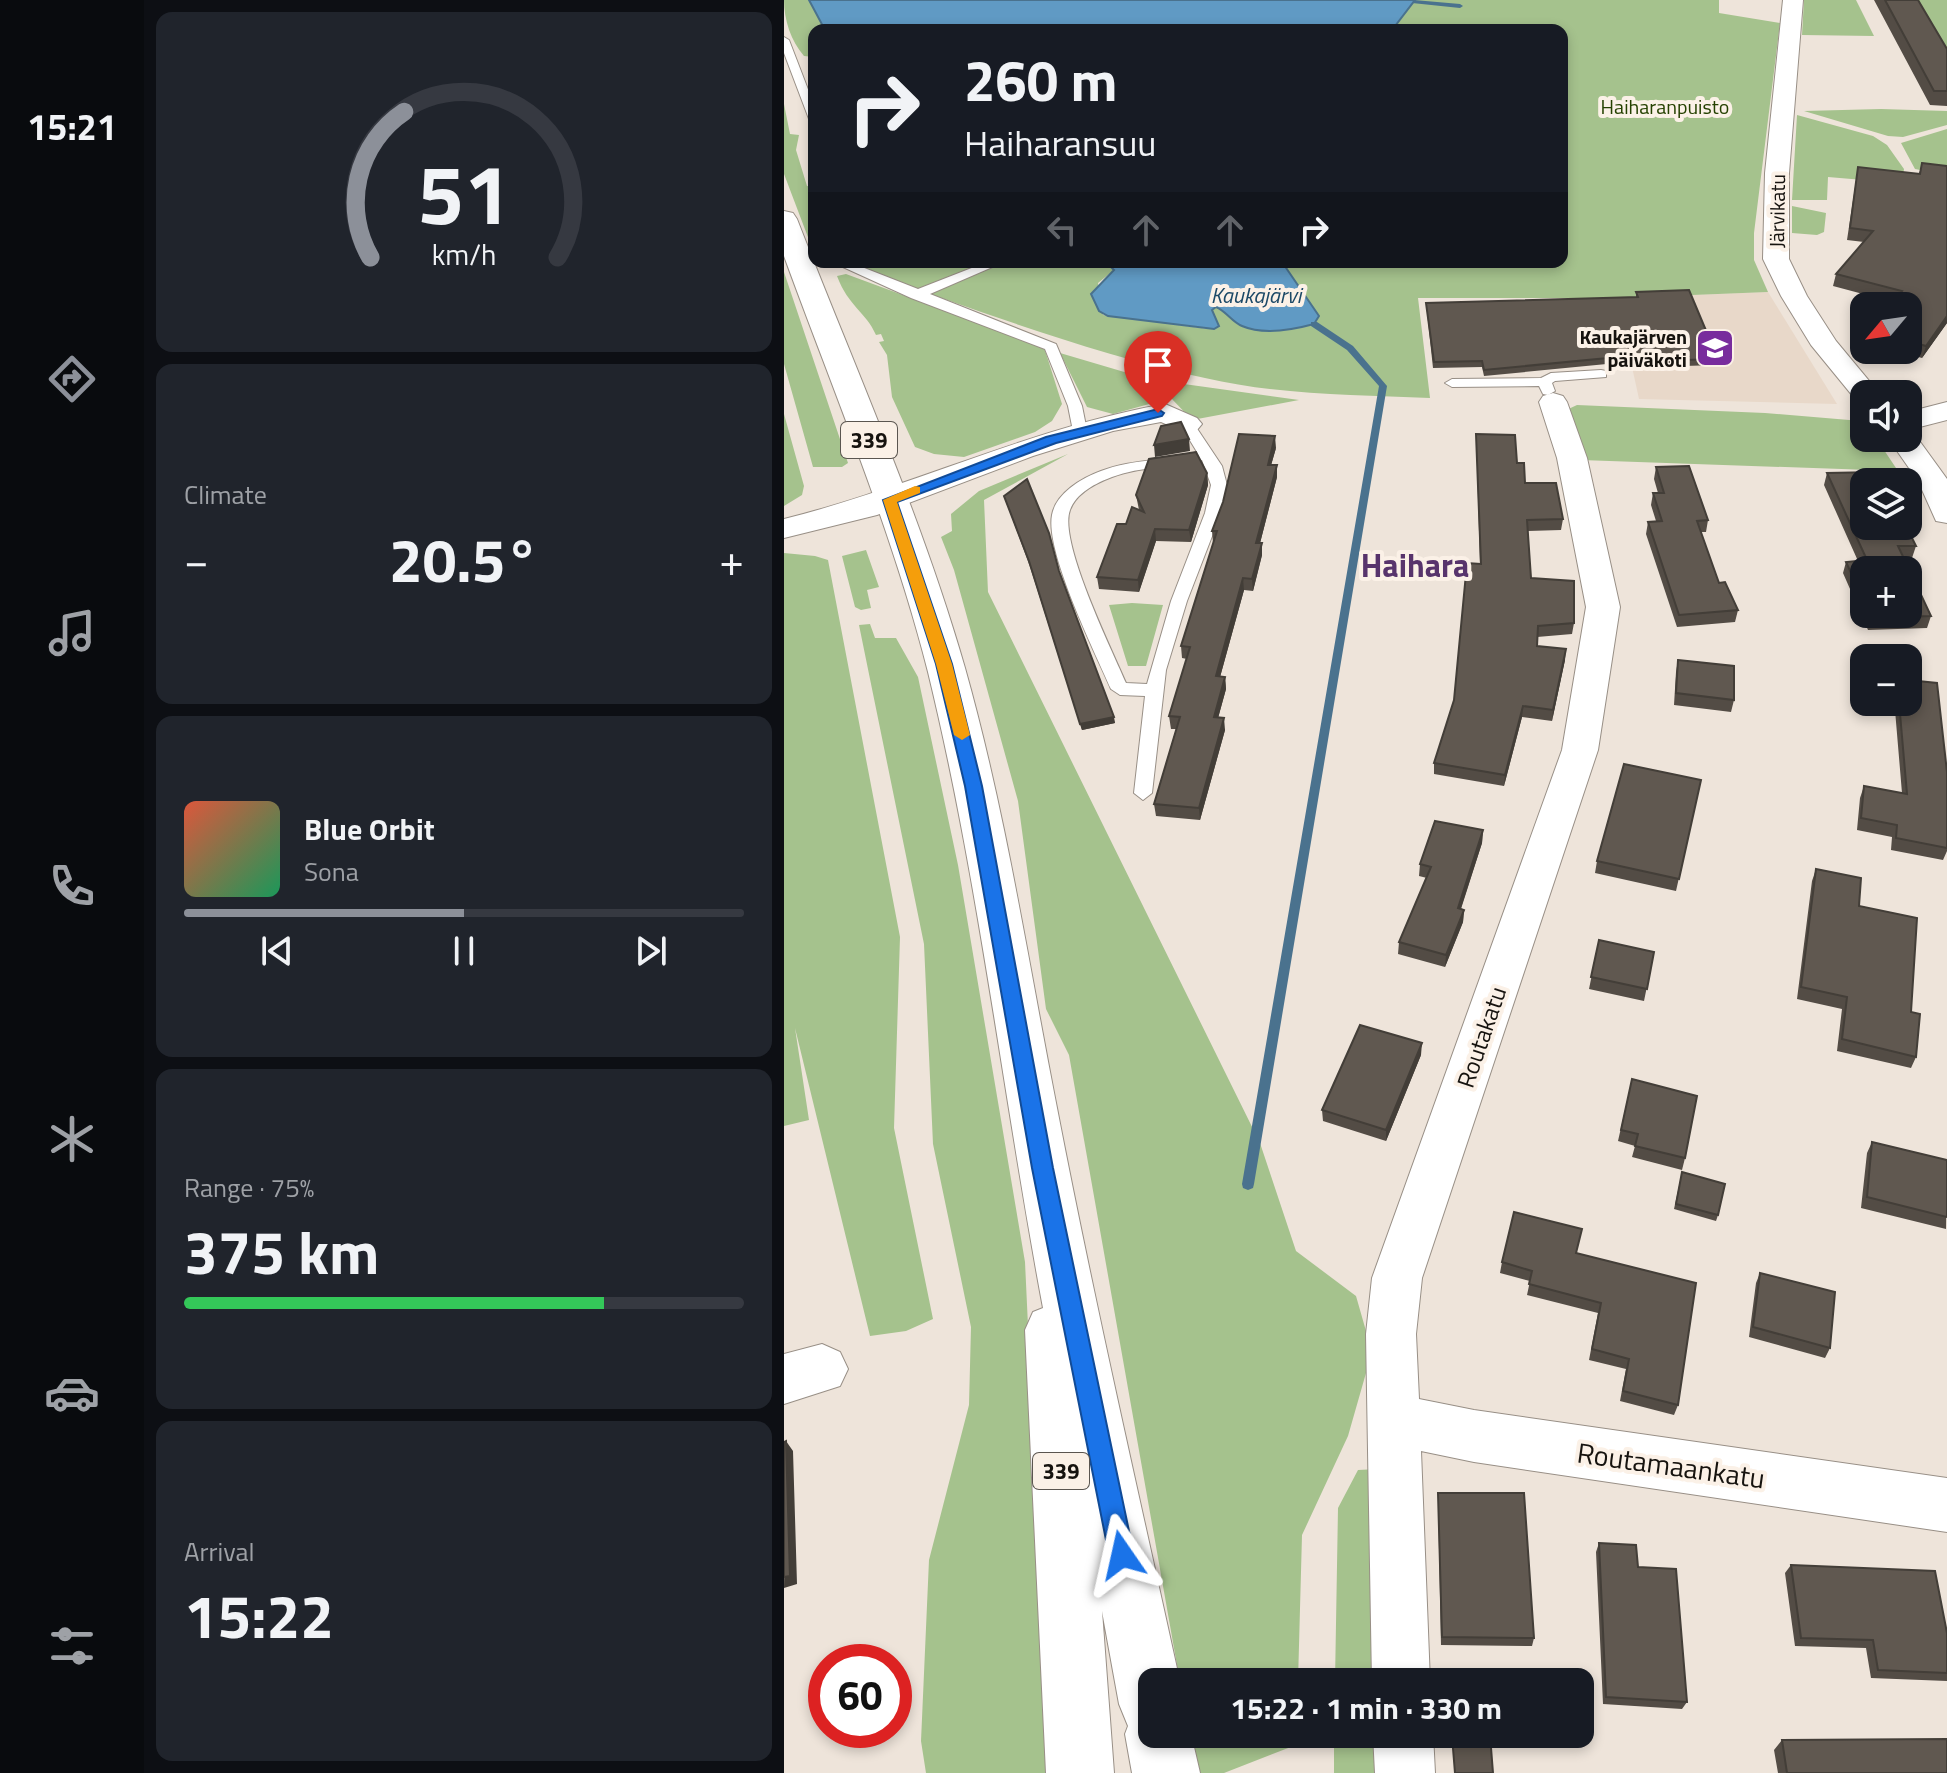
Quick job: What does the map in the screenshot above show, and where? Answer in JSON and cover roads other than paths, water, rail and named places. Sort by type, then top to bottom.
[{"type":"main road","name":"339","points":[[784,219],[890,500],[958,716],[992,879],[1043,1168],[1145,1668]]},
{"type":"main road","name":"339","points":[[1043,1168],[1080,1773]]},
{"type":"main road","points":[[1161,1748],[1166,1773]]},
{"type":"street","name":"Järvikatu","points":[[1793,0],[1777,173],[1776,259],[1794,296],[1825,345],[1854,380]]},
{"type":"street","name":"Routakatu","points":[[1401,1668],[1394,1484],[1396,1420],[1391,1334],[1397,1278],[1580,750],[1603,607],[1572,458],[1548,392]]},
{"type":"street","points":[[1922,417],[1947,411]]},
{"type":"street","points":[[784,529],[890,500],[1080,431],[1158,413],[1172,414],[1187,424]]},
{"type":"street","points":[[1913,452],[1933,481],[1947,514]]},
{"type":"street","name":"Routamaankatu","points":[[1396,1420],[1474,1436],[1947,1505]]},
{"type":"street","points":[[1404,1748],[1405,1773]]},
{"type":"lane","points":[[784,40],[808,103]]},
{"type":"lane","points":[[852,268],[1051,347],[1075,406],[1080,431]]},
{"type":"lane","points":[[916,295],[983,268]]},
{"type":"lane","points":[[1452,383],[1548,392],[1551,377],[1601,374]]},
{"type":"lane","points":[[1143,793],[1157,670],[1179,601],[1213,513],[1219,485],[1214,466],[1187,424]]},
{"type":"lane","points":[[1155,690],[1120,689],[1063,544],[1059,516],[1067,500],[1086,484],[1114,471],[1206,454]]},
{"type":"water","points":[[809,0],[1415,0],[1397,24],[822,24]]},
{"type":"water","name":"Kaukajärvi","points":[[1112,268],[1286,268],[1319,316],[1314,324],[1268,331],[1242,326],[1216,307],[1212,310],[1219,326],[1214,329],[1108,316],[1099,311],[1091,294],[1114,270]]},
{"type":"waterway","points":[[1414,2],[1460,6]]},
{"type":"waterway","points":[[1248,1184],[1383,386],[1350,348],[1314,324]]},
{"type":"place","name":"Kaukajärven päiväkoti","points":[[1715,348]]},
{"type":"district","name":"Haihara","points":[[1415,565]]},
{"type":"park label","name":"Haiharanpuisto","points":[[1665,106]]}]
